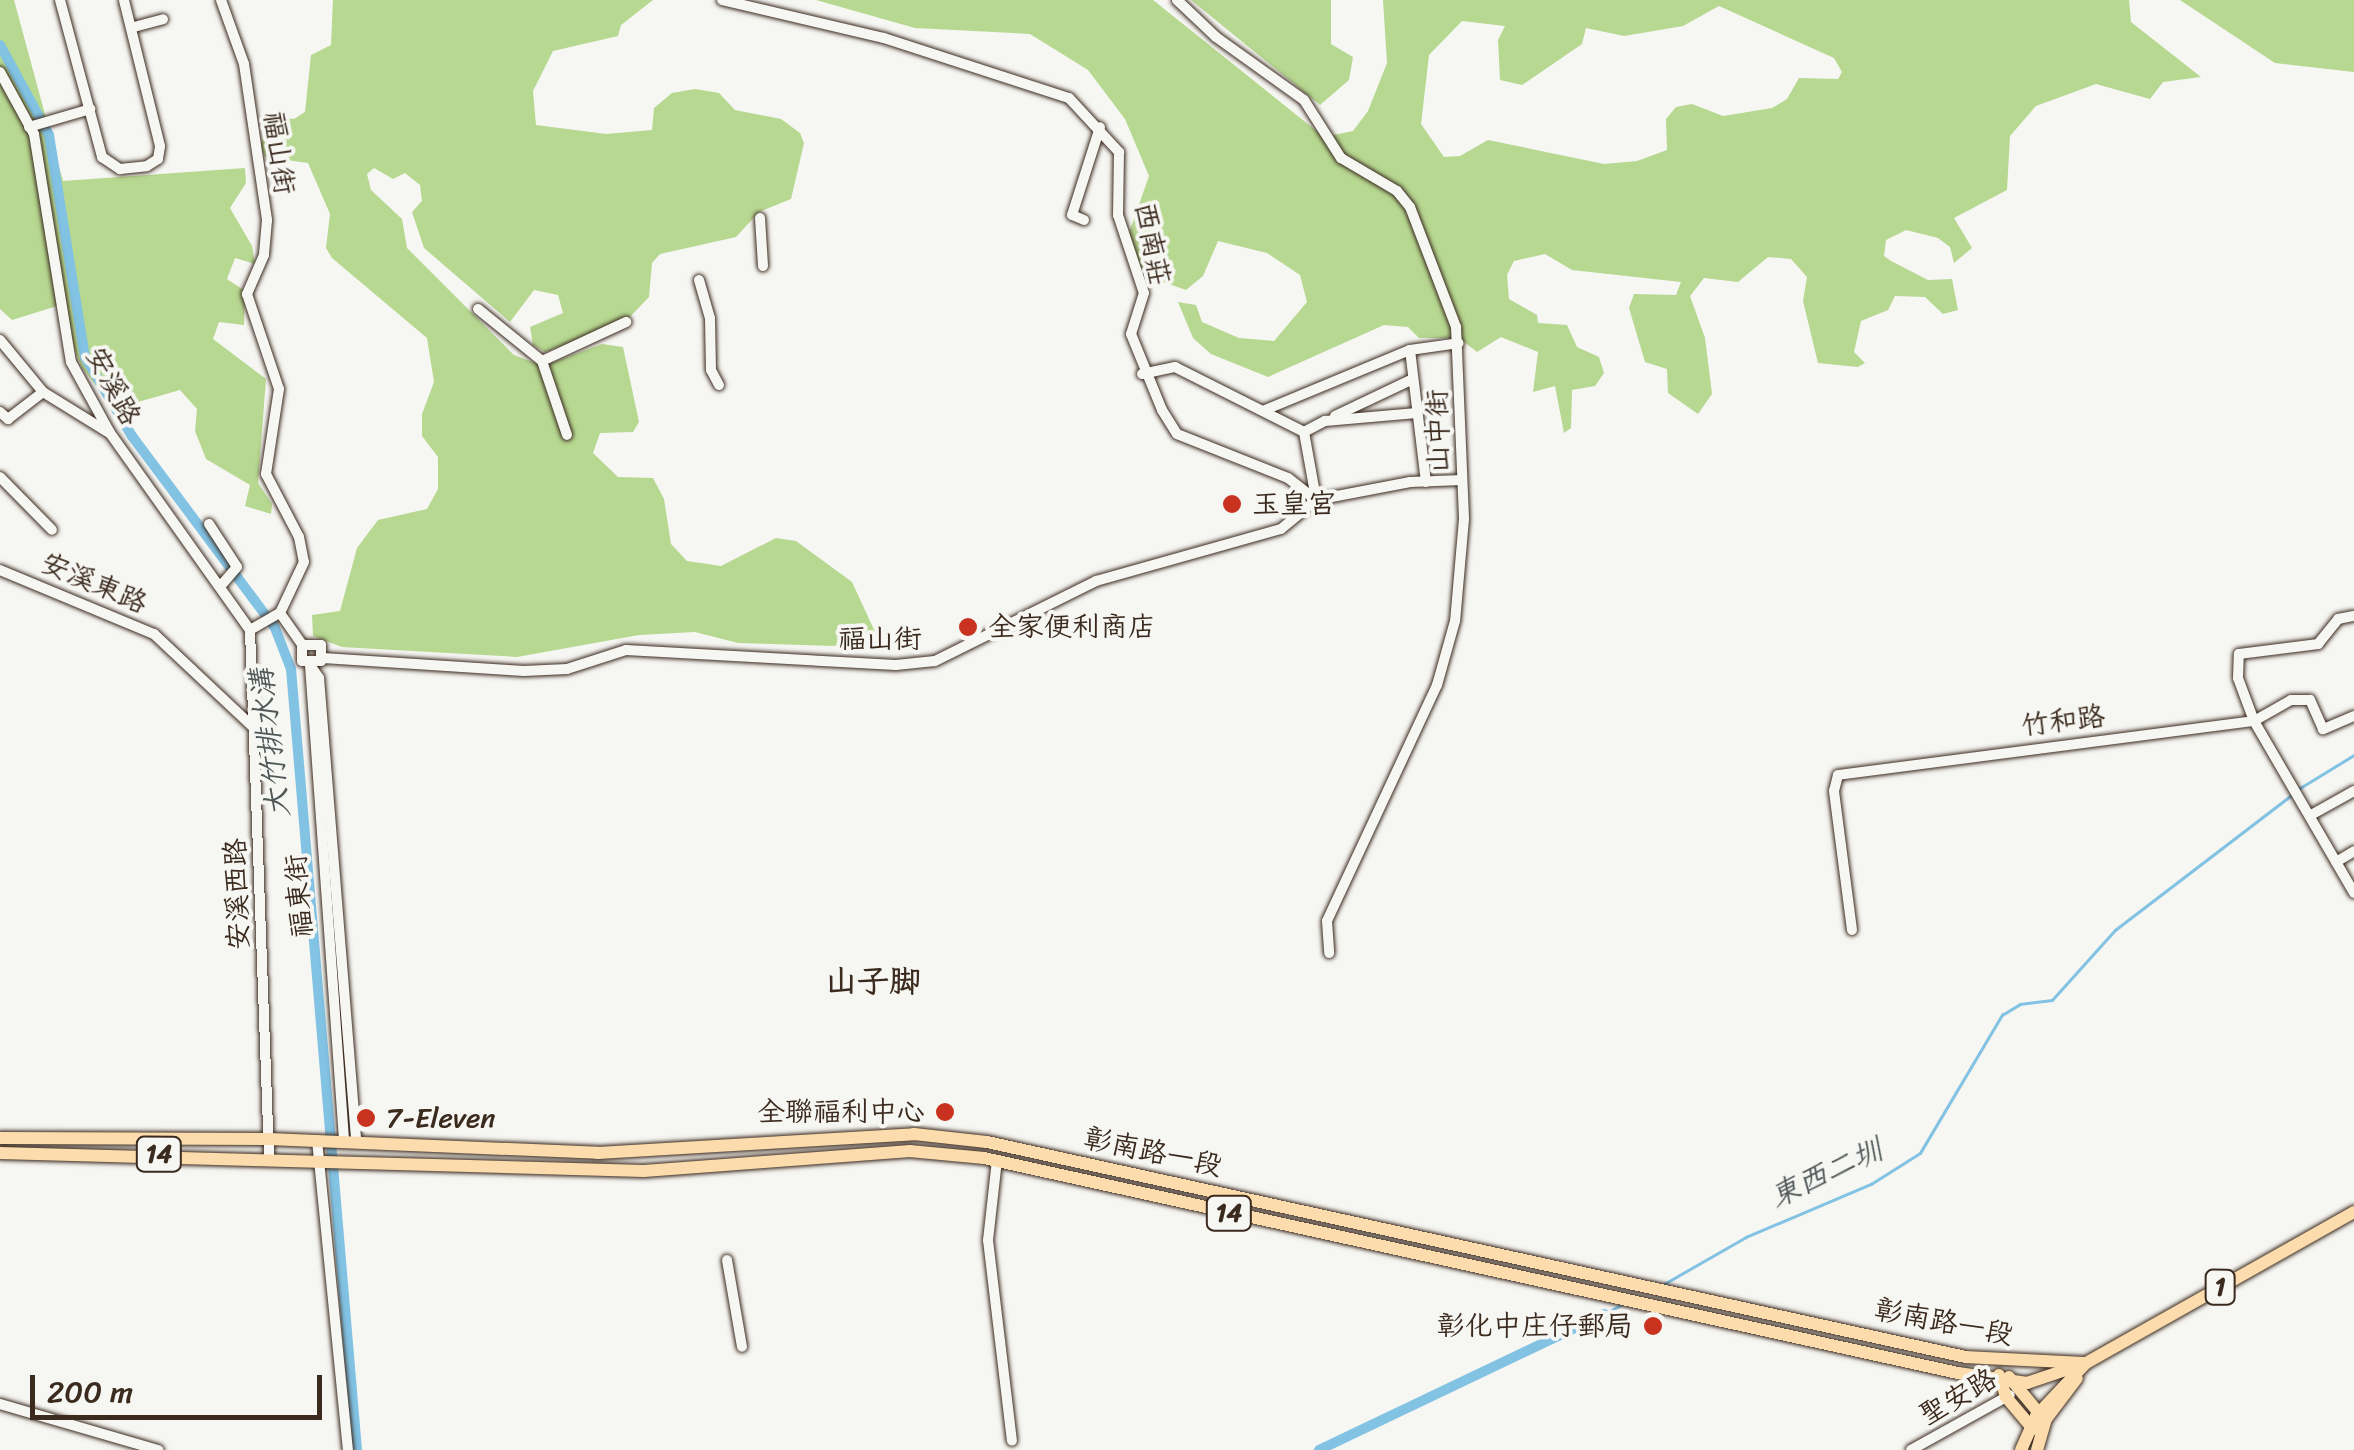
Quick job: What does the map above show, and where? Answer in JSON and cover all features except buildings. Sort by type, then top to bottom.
[{"type":"main road","name":"彰南路一段","points":[[350,1142],[598,1153],[914,1134],[987,1142],[1998,1363],[2086,1363]]},
{"type":"main road","name":"14","points":[[0,1138],[350,1142]]},
{"type":"main road","points":[[341,1158],[350,1142]]},
{"type":"main road","name":"福東街","points":[[350,1142],[357,1159]]},
{"type":"main road","name":"彰南路一段","points":[[357,1159],[644,1171],[910,1151],[997,1160],[2012,1386],[2086,1363]]},
{"type":"main road","name":"14","points":[[0,1153],[357,1159]]},
{"type":"main road","name":"1","points":[[2021,1450],[2086,1363],[2354,1212]]},
{"type":"main road","points":[[1998,1363],[2038,1424],[2038,1450]]},
{"type":"street","points":[[60,0],[110,166],[148,166],[158,159],[134,27],[124,0]]},
{"type":"street","name":"福山街","points":[[221,0],[244,64],[267,220],[264,255],[247,294],[279,390],[266,474],[299,537],[304,562],[280,613],[302,645],[300,658],[310,665]]},
{"type":"street","name":"西南莊","points":[[722,0],[884,38],[1069,98],[1100,127],[1122,162],[1118,215],[1144,293],[1131,334],[1142,374],[1177,434],[1288,478],[1316,500]]},
{"type":"street","name":"山中街","points":[[1177,0],[1216,37],[1304,100],[1340,158],[1396,191],[1437,272],[1458,343],[1462,480],[1454,620],[1437,685],[1327,921],[1329,954]]},
{"type":"street","points":[[134,27],[164,18]]},
{"type":"street","name":"安溪路","points":[[0,72],[36,124],[66,346],[110,433],[223,582],[250,630]]},
{"type":"street","points":[[36,124],[90,109]]},
{"type":"street","points":[[1084,220],[1072,215],[1100,127]]},
{"type":"street","points":[[760,218],[763,266]]},
{"type":"street","points":[[699,280],[710,318],[711,370],[719,385]]},
{"type":"street","points":[[478,308],[542,361],[567,435]]},
{"type":"street","points":[[542,361],[601,340],[626,322]]},
{"type":"street","points":[[0,340],[43,392],[110,433]]},
{"type":"street","points":[[1265,410],[1410,350],[1458,343]]},
{"type":"street","points":[[1410,350],[1426,482]]},
{"type":"street","points":[[1142,374],[1175,367],[1304,432]]},
{"type":"street","points":[[1304,432],[1413,379]]},
{"type":"street","points":[[3,420],[43,392]]},
{"type":"street","points":[[1325,420],[1417,413]]},
{"type":"street","points":[[1304,432],[1316,500]]},
{"type":"street","points":[[0,477],[52,530]]},
{"type":"street","name":"福山街","points":[[302,645],[318,642],[323,658],[524,671],[567,669],[626,650],[896,666],[935,661],[1096,581],[1281,530],[1316,500],[1462,480]]},
{"type":"street","points":[[209,524],[237,567],[223,582]]},
{"type":"street","name":"安溪東路","points":[[0,570],[154,634],[253,727]]},
{"type":"street","points":[[250,630],[280,613]]},
{"type":"street","points":[[2354,616],[2338,619],[2318,644],[2240,654],[2238,678],[2254,721],[2354,892]]},
{"type":"street","name":"安溪西路","points":[[250,630],[269,1156]]},
{"type":"street","points":[[310,665],[323,658]]},
{"type":"street","name":"福東街","points":[[310,665],[319,678],[350,1142]]},
{"type":"street","points":[[2254,721],[2292,700],[2310,700],[2324,729],[2354,716]]},
{"type":"street","name":"竹和路","points":[[1852,930],[1834,791],[1838,775],[2254,721]]},
{"type":"street","points":[[2311,816],[2354,791]]},
{"type":"street","points":[[2336,862],[2354,851]]},
{"type":"street","points":[[317,1140],[348,1450]]},
{"type":"street","points":[[997,1160],[988,1240],[1012,1441]]},
{"type":"street","points":[[727,1260],[742,1347]]},
{"type":"street","name":"聖安路","points":[[1911,1450],[2012,1386]]},
{"type":"street","points":[[0,1404],[158,1450]]},
{"type":"green space","points":[[0,0],[14,0],[63,181],[245,168],[246,183],[230,208],[252,246],[255,264],[235,258],[227,279],[245,291],[244,325],[219,322],[213,339],[266,379],[258,483],[272,504],[271,514],[245,506],[250,485],[206,459],[195,431],[197,409],[180,390],[138,402],[120,416],[82,368],[57,306],[12,320],[0,309]]},
{"type":"green space","points":[[333,0],[653,0],[621,25],[618,36],[553,51],[533,91],[536,125],[606,134],[652,130],[654,108],[672,93],[695,89],[719,93],[735,110],[781,119],[800,133],[804,143],[791,199],[759,212],[736,237],[660,254],[652,263],[649,297],[625,322],[545,352],[533,345],[530,327],[563,313],[558,295],[534,290],[510,322],[424,248],[412,212],[422,201],[420,185],[405,173],[393,179],[374,168],[367,174],[371,190],[402,219],[407,248],[514,355],[543,366],[602,344],[623,347],[639,422],[633,432],[600,433],[593,453],[618,477],[653,478],[664,499],[671,544],[687,561],[721,566],[776,538],[796,541],[852,582],[876,634],[834,646],[738,643],[695,632],[639,635],[517,657],[342,647],[313,636],[312,615],[340,611],[357,548],[378,520],[427,509],[438,489],[438,457],[422,436],[422,414],[434,382],[427,338],[332,258],[326,248],[330,214],[308,163],[265,157],[260,147],[271,116],[294,119],[305,112],[311,55],[331,45]]},
{"type":"green space","points":[[816,0],[1153,0],[1324,137],[1353,131],[1368,111],[1387,63],[1383,0],[2129,0],[2131,22],[2201,77],[2163,82],[2150,99],[2096,84],[2036,106],[2010,136],[2007,190],[1954,218],[1972,248],[1954,263],[1950,247],[1938,238],[1906,230],[1886,240],[1884,256],[1891,261],[1928,280],[1952,279],[1958,310],[1943,314],[1925,297],[1895,296],[1888,310],[1861,321],[1854,352],[1865,363],[1858,367],[1818,363],[1803,301],[1807,277],[1791,259],[1768,257],[1738,282],[1704,278],[1690,296],[1705,338],[1712,394],[1698,414],[1668,393],[1667,369],[1645,362],[1629,308],[1634,294],[1676,295],[1681,282],[1572,270],[1545,254],[1514,261],[1507,275],[1509,299],[1537,315],[1538,323],[1567,325],[1577,347],[1599,357],[1604,373],[1595,386],[1572,390],[1571,428],[1564,433],[1555,386],[1533,392],[1538,352],[1501,337],[1477,352],[1459,338],[1419,338],[1408,327],[1384,325],[1268,377],[1211,354],[1193,338],[1178,302],[1196,305],[1202,322],[1239,338],[1274,341],[1307,302],[1300,275],[1267,253],[1218,241],[1203,276],[1186,290],[1135,272],[1129,233],[1149,176],[1125,119],[1088,70],[1030,34],[915,28]],"holes":[[[1719,6],[1834,58],[1842,72],[1838,79],[1799,78],[1787,99],[1772,108],[1723,116],[1692,104],[1676,107],[1666,119],[1667,150],[1637,161],[1604,164],[1488,140],[1460,156],[1444,157],[1421,124],[1429,55],[1462,21],[1505,26],[1498,40],[1500,80],[1522,85],[1582,44],[1586,28],[1624,36],[1683,26]]]},
{"type":"green space","points":[[1191,0],[1331,0],[1331,44],[1353,57],[1349,80],[1320,105]]},
{"type":"green space","points":[[2180,0],[2354,0],[2354,72],[2275,63]]},
{"type":"waterway","name":"大竹排水溝","points":[[0,45],[49,135],[85,357],[132,436],[275,628],[291,669],[357,1450]]},
{"type":"waterway","name":"東西二圳","points":[[2300,788],[2354,755]]},
{"type":"waterway","name":"東西二圳","points":[[1664,1284],[1746,1237],[1871,1184],[1920,1153],[2002,1015],[2020,1004],[2052,1000],[2115,930],[2294,793]]},
{"type":"waterway","name":"東西二圳","points":[[1604,1314],[1621,1305]]},
{"type":"waterway","name":"東西二圳","points":[[1319,1450],[1604,1314]]},
{"type":"place","name":"玉皇宮","points":[[1232,504]]},
{"type":"place","name":"全家便利商店","points":[[968,627]]},
{"type":"place","name":"全聯福利中心","points":[[945,1112]]},
{"type":"place","name":"7-Eleven","points":[[366,1118]]},
{"type":"place","name":"彰化中庄仔郵局","points":[[1653,1326]]},
{"type":"district","name":"山子脚","points":[[873,982]]}]
